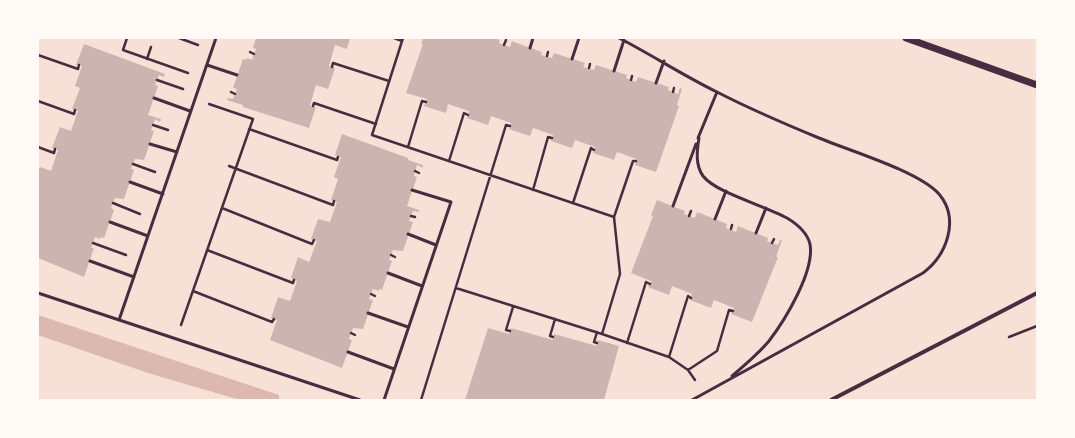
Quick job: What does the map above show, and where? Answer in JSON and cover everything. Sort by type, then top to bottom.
[{"type":"street","points":[[906,38],[1036,85]]},
{"type":"street","points":[[831,400],[1037,294]]},
{"type":"lane","points":[[119,320],[216,38]]},
{"type":"lane","points":[[530,48],[533,38]]},
{"type":"lane","points":[[572,59],[579,38]]},
{"type":"lane","points":[[620,38],[664,61],[717,92],[818,138],[919,179],[932,188],[943,200],[948,212],[949,228],[942,252],[938,260],[923,273],[692,400]]},
{"type":"lane","points":[[614,71],[624,40]]},
{"type":"lane","points":[[656,83],[664,61]]},
{"type":"lane","points":[[206,64],[238,75]]},
{"type":"lane","points":[[673,206],[717,92]]},
{"type":"lane","points":[[154,98],[190,111]]},
{"type":"lane","points":[[698,138],[697,159],[700,170],[710,182],[726,191],[788,218],[801,228],[810,245],[810,259],[805,275],[786,316],[769,340],[750,361],[728,380]]},
{"type":"lane","points":[[150,144],[177,152]]},
{"type":"lane","points":[[130,182],[163,194]]},
{"type":"lane","points":[[384,400],[451,202],[412,190]]},
{"type":"lane","points":[[715,220],[726,191]]},
{"type":"lane","points":[[756,233],[766,208]]},
{"type":"lane","points":[[110,222],[148,236]]},
{"type":"lane","points":[[408,234],[436,245]]},
{"type":"lane","points":[[90,261],[134,277]]},
{"type":"lane","points":[[388,274],[422,286]]},
{"type":"lane","points":[[38,293],[360,400]]},
{"type":"lane","points":[[368,313],[408,327]]},
{"type":"lane","points":[[348,352],[394,369]]},
{"type":"path","points":[[128,38],[123,50],[202,78]]},
{"type":"path","points":[[179,38],[190,42]]},
{"type":"path","points":[[394,38],[403,39],[372,135],[614,217]]},
{"type":"path","points":[[504,45],[506,40]]},
{"type":"path","points":[[147,59],[151,47]]},
{"type":"path","points":[[250,52],[254,54]]},
{"type":"path","points":[[546,56],[548,52]]},
{"type":"path","points":[[38,55],[78,69],[79,65]]},
{"type":"path","points":[[332,67],[333,63],[389,82]]},
{"type":"path","points":[[588,68],[590,64]]},
{"type":"path","points":[[631,80],[632,76]]},
{"type":"path","points":[[157,80],[196,93]]},
{"type":"path","points":[[673,92],[674,88]]},
{"type":"path","points":[[231,92],[235,94]]},
{"type":"path","points":[[176,339],[253,119],[194,99]]},
{"type":"path","points":[[38,101],[74,114],[75,110]]},
{"type":"path","points":[[408,147],[422,101],[426,102]]},
{"type":"path","points":[[313,106],[314,103],[376,124]]},
{"type":"path","points":[[449,161],[464,113],[468,114]]},
{"type":"path","points":[[153,125],[157,127]]},
{"type":"path","points":[[421,400],[506,125],[510,126]]},
{"type":"path","points":[[249,129],[337,160],[338,156]]},
{"type":"path","points":[[533,190],[548,137],[552,138]]},
{"type":"path","points":[[38,147],[54,153],[55,149]]},
{"type":"path","points":[[573,203],[590,148],[594,150]]},
{"type":"path","points":[[602,334],[620,274],[614,217],[633,160],[636,161]]},
{"type":"path","points":[[132,164],[137,165]]},
{"type":"path","points":[[229,166],[333,205],[334,201]]},
{"type":"path","points":[[415,171],[419,173]]},
{"type":"path","points":[[113,203],[154,220]]},
{"type":"path","points":[[222,208],[312,244],[314,240]]},
{"type":"path","points":[[689,216],[691,211]]},
{"type":"path","points":[[411,216],[415,217]]},
{"type":"path","points":[[731,229],[732,225]]},
{"type":"path","points":[[772,243],[774,239]]},
{"type":"path","points":[[205,240],[210,242]]},
{"type":"path","points":[[93,243],[140,260]]},
{"type":"path","points":[[207,250],[293,283],[294,280]]},
{"type":"path","points":[[391,255],[395,256]]},
{"type":"path","points":[[627,343],[646,282],[650,284]]},
{"type":"path","points":[[456,288],[597,332],[669,357],[688,370],[702,394]]},
{"type":"path","points":[[193,291],[272,322],[274,319]]},
{"type":"path","points":[[371,294],[375,296]]},
{"type":"path","points":[[669,357],[688,296],[691,298]]},
{"type":"path","points":[[510,331],[506,330],[513,306]]},
{"type":"path","points":[[688,370],[717,351],[729,310],[733,311]]},
{"type":"path","points":[[553,337],[550,336],[555,319]]},
{"type":"path","points":[[1008,337],[1037,326]]},
{"type":"path","points":[[597,332],[594,342],[597,343]]},
{"type":"path","points":[[351,333],[355,335]]},
{"type":"shaded area","points":[[38,315],[279,395],[279,399],[240,400],[151,374],[38,335]]},
{"type":"building","points":[[256,38],[350,38],[347,49],[335,45],[329,66],[335,68],[328,89],[316,85],[310,106],[316,107],[309,128],[243,107],[243,105],[227,100],[228,98],[233,99],[237,89],[233,88],[243,59],[246,60],[247,58],[252,60],[256,49],[253,48]]},
{"type":"building","points":[[423,38],[495,38],[500,40],[499,43],[510,47],[512,41],[542,52],[541,55],[552,58],[554,53],[585,63],[583,67],[594,70],[596,65],[627,75],[626,78],[636,82],[638,77],[669,87],[668,90],[678,94],[680,88],[682,89],[677,105],[679,106],[656,172],[635,165],[637,159],[617,152],[614,160],[593,153],[595,147],[575,140],[572,148],[551,141],[553,135],[533,128],[530,136],[509,129],[511,123],[491,116],[488,125],[467,118],[469,111],[448,104],[446,113],[424,106],[427,99],[406,93],[423,44],[421,44]]},
{"type":"building","points":[[84,44],[165,74],[164,77],[159,75],[155,85],[158,86],[148,115],[161,119],[160,122],[155,119],[151,130],[154,131],[144,160],[135,159],[131,169],[134,170],[124,199],[115,198],[111,208],[114,210],[104,238],[101,237],[100,239],[95,237],[91,248],[94,248],[84,277],[38,258],[38,171],[40,167],[51,171],[58,150],[52,148],[60,127],[71,131],[78,111],[72,109],[80,88],[75,86],[82,66],[76,65]]},
{"type":"building","points":[[342,134],[408,158],[408,160],[423,165],[423,168],[417,165],[414,176],[417,177],[407,206],[419,210],[419,212],[413,211],[409,221],[413,222],[403,251],[393,250],[389,260],[392,261],[382,290],[379,289],[379,291],[373,289],[369,299],[373,300],[363,329],[353,328],[349,339],[352,340],[342,368],[270,340],[277,320],[271,318],[278,297],[290,301],[297,281],[291,278],[298,257],[309,262],[317,241],[311,239],[318,219],[330,222],[337,202],[331,200],[338,179],[334,177],[341,157],[335,155]]},
{"type":"building","points":[[657,200],[685,211],[684,214],[695,218],[697,212],[715,219],[727,224],[726,228],[736,232],[738,226],[768,238],[767,241],[778,245],[780,240],[782,240],[776,257],[778,257],[752,322],[731,314],[734,308],[714,300],[711,308],[690,300],[692,294],[672,286],[669,295],[648,287],[651,281],[631,273],[653,216],[651,215]]},
{"type":"building","points":[[488,328],[509,334],[511,328],[553,340],[554,334],[597,346],[598,340],[619,346],[604,400],[465,400]]}]
